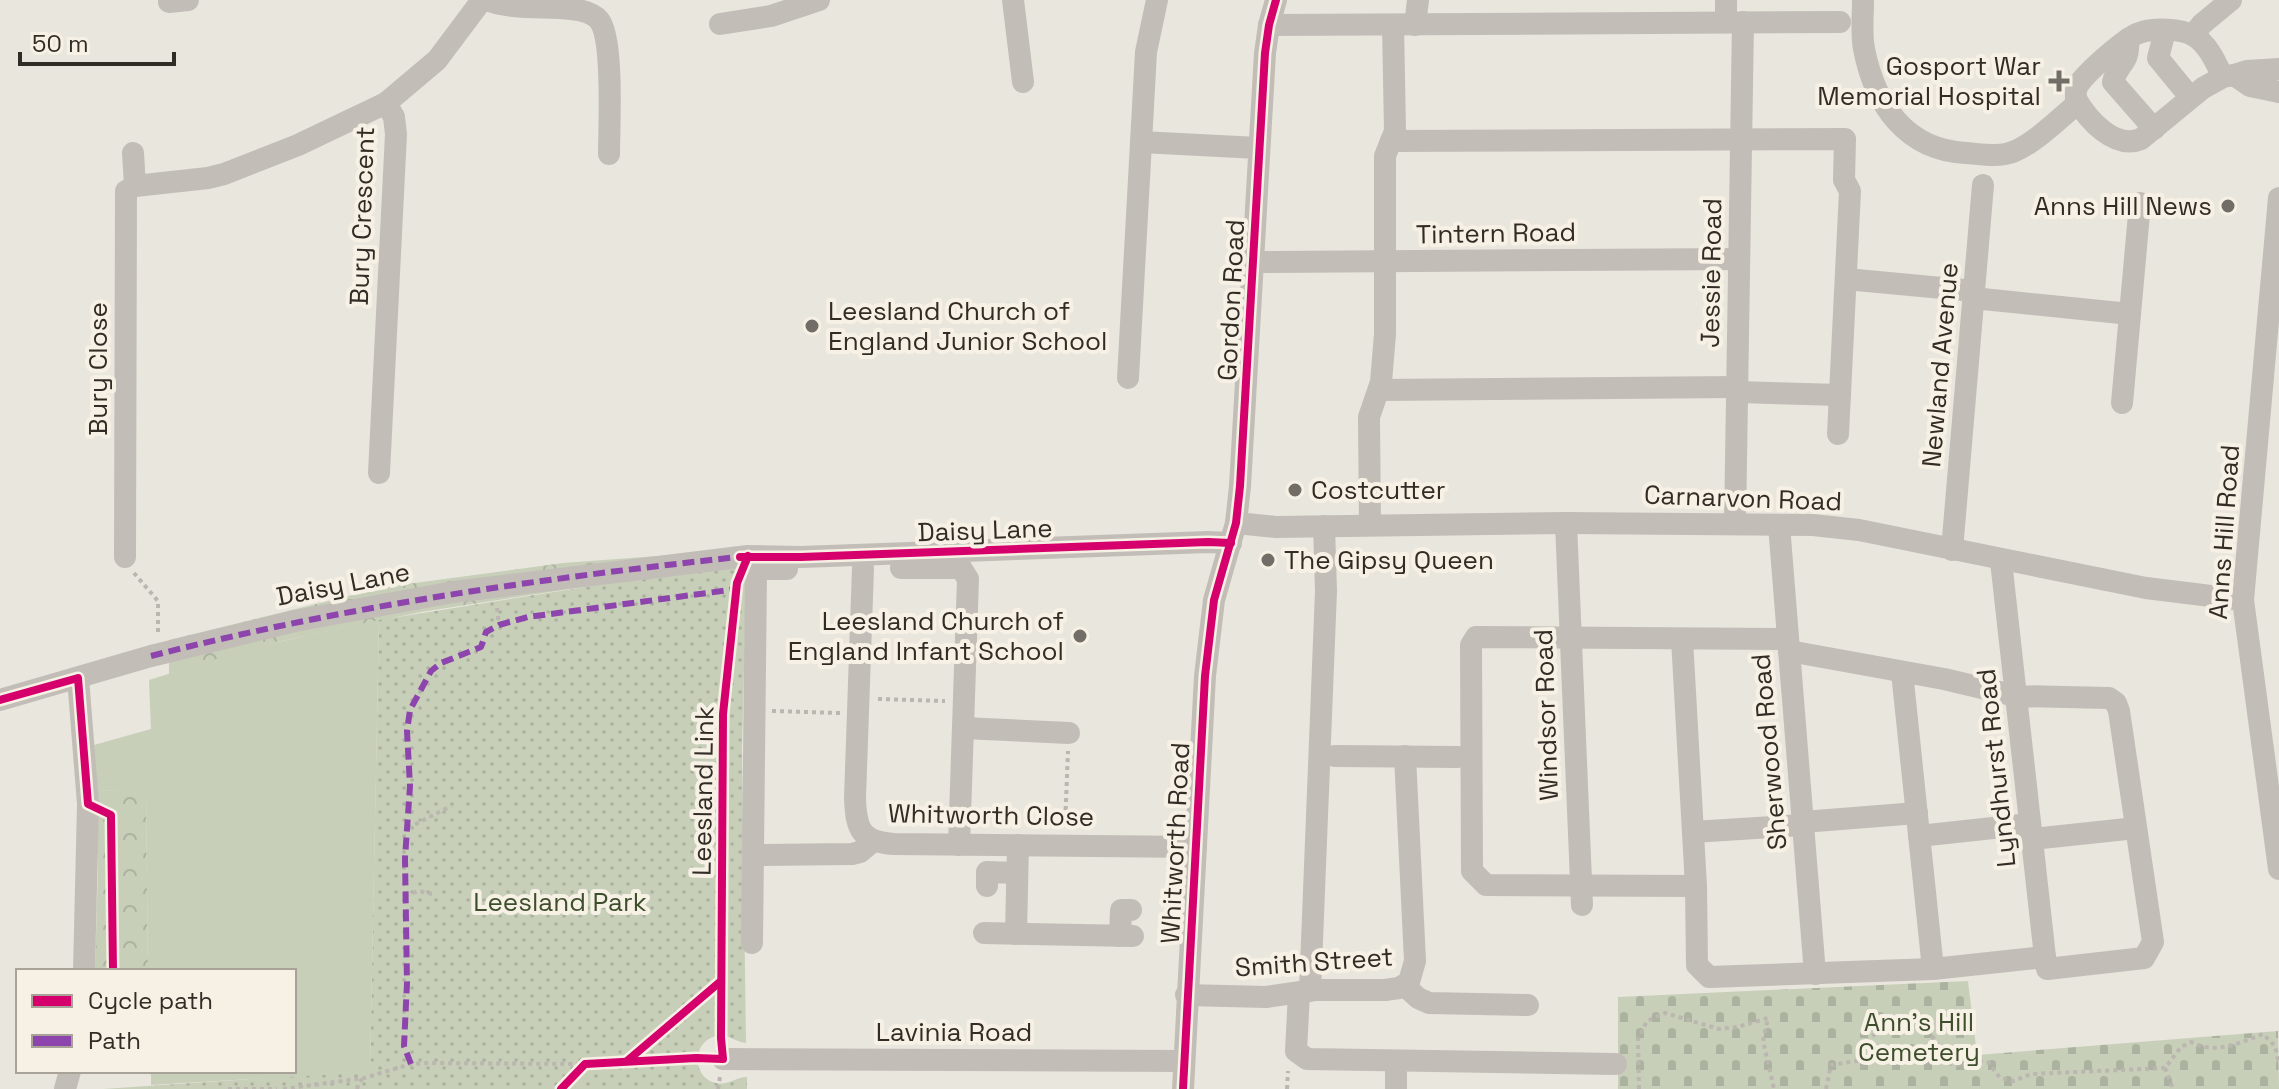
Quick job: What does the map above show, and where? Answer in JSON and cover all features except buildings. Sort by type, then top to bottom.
[{"type":"street","points":[[484,0],[501,5],[598,8],[608,48],[609,154]]},
{"type":"street","name":"Bury Crescent","points":[[379,473],[396,134],[394,117],[386,103],[437,60],[484,0]]},
{"type":"street","points":[[720,24],[771,16],[819,0]]},
{"type":"street","points":[[1013,0],[1023,82]]},
{"type":"street","points":[[1128,378],[1146,52],[1157,0]]},
{"type":"street","name":"Gordon Road","points":[[1214,600],[1233,533],[1258,148],[1269,25],[1276,0]]},
{"type":"street","points":[[1370,525],[1369,417],[1379,390],[1385,334],[1385,156],[1395,131],[1404,25],[1418,0]]},
{"type":"street","points":[[1863,0],[1863,47],[1879,94],[1901,128],[1925,145],[1951,152],[2008,154],[2023,147],[2078,103]]},
{"type":"street","points":[[2193,35],[2231,0]]},
{"type":"street","points":[[1269,25],[1404,25],[1732,15],[1840,22]]},
{"type":"street","name":"Jessie Road","points":[[1732,15],[1741,137],[1735,524]]},
{"type":"street","points":[[2165,31],[2158,58],[2190,97]]},
{"type":"street","points":[[2279,69],[2247,71],[2229,76],[2190,97],[2141,139],[2124,143],[2112,137],[2078,103],[2076,93],[2078,85],[2128,39],[2141,32],[2165,31],[2193,35],[2229,76],[2250,86],[2279,92]]},
{"type":"street","points":[[2128,39],[2128,58],[2113,82],[2154,129]]},
{"type":"street","points":[[135,186],[224,174],[308,141],[386,103]]},
{"type":"street","points":[[1391,141],[1741,137],[1845,139],[1844,180],[1850,191],[1838,434]]},
{"type":"street","points":[[1141,142],[1258,148]]},
{"type":"street","name":"Bury Close","points":[[125,557],[126,191],[135,186],[133,153]]},
{"type":"street","name":"Newland Avenue","points":[[1952,550],[1983,185]]},
{"type":"street","name":"Anns Hill Road","points":[[2279,198],[2276,276],[2243,600],[2279,863]]},
{"type":"street","points":[[2122,403],[2140,203]]},
{"type":"street","name":"Tintern Road","points":[[1253,262],[1739,259]]},
{"type":"street","points":[[1846,279],[2130,314]]},
{"type":"street","points":[[1379,390],[1737,389],[1840,395]]},
{"type":"street","name":"Carnarvon Road","points":[[1233,533],[1260,526],[1566,523],[1813,525],[1859,530],[2146,588],[2243,600]]},
{"type":"street","name":"Windsor Road","points":[[1566,523],[1581,894]]},
{"type":"street","name":"Sherwood Road","points":[[1779,525],[1815,974]]},
{"type":"street","points":[[1324,526],[1324,633],[1304,992],[1296,1051],[1307,1059],[1616,1064]]},
{"type":"street","name":"Daisy Lane","points":[[0,700],[155,655],[295,621],[480,588],[740,557],[1208,542],[1233,533]]},
{"type":"street","name":"Lyndhurst Road","points":[[2001,561],[2046,963]]},
{"type":"street","name":"Whitworth Close","points":[[863,568],[856,820],[865,836],[873,841],[894,844],[1196,847]]},
{"type":"street","points":[[752,943],[756,573],[760,569],[961,568],[968,579],[959,845]]},
{"type":"street","name":"Whitworth Road","points":[[1183,1089],[1205,676],[1214,600]]},
{"type":"street","points":[[1682,639],[1696,886],[1697,965],[1709,977],[2144,958],[2153,942],[2119,711],[2116,703],[2109,698],[2016,696],[1789,645],[1682,639],[1476,637],[1471,645],[1472,871],[1486,885],[1581,894],[1696,886]]},
{"type":"street","points":[[1902,672],[1933,969]]},
{"type":"street","points":[[78,678],[88,804],[84,969]]},
{"type":"street","points":[[963,728],[1069,733]]},
{"type":"street","points":[[1335,756],[1458,757]]},
{"type":"street","name":"Smith Street","points":[[1186,995],[1266,997],[1304,992],[1385,990],[1405,986],[1412,976],[1415,961],[1405,756]]},
{"type":"street","points":[[1693,832],[1917,813]]},
{"type":"street","points":[[1919,836],[2136,828]]},
{"type":"street","points":[[754,855],[852,854],[860,852],[873,841]]},
{"type":"street","points":[[1016,934],[1018,845]]},
{"type":"street","points":[[987,886],[987,872],[1017,873]]},
{"type":"street","points":[[984,933],[1127,936],[1121,910],[1131,910]]},
{"type":"street","points":[[1405,986],[1429,1003],[1528,1005]]},
{"type":"street","name":"Lavinia Road","points":[[723,1059],[1184,1061]]},
{"type":"street","points":[[1396,1061],[1396,1089]]},
{"type":"path","points":[[125,557],[137,577],[158,601],[155,655]]},
{"type":"path","points":[[754,711],[964,701]]},
{"type":"path","points":[[1064,845],[1069,733]]},
{"type":"path","points":[[408,828],[451,806]]},
{"type":"path","points":[[405,895],[419,891],[432,894]]},
{"type":"path","points":[[1648,1089],[1639,1086],[1638,1039],[1647,1021],[1665,1013],[1719,1029],[1768,1018],[1763,1041],[1774,1089]]},
{"type":"path","points":[[1826,1089],[1831,1065],[1857,1061],[1873,1036],[1895,1026],[1917,1027],[1934,1037],[1943,1058],[1953,1066],[1975,1060],[1989,1063],[2000,1078],[2014,1081],[2031,1074],[2165,1068]]},
{"type":"path","points":[[2165,1068],[2181,1047],[2191,1042],[2202,1048],[2225,1048],[2263,1034],[2275,1046],[2279,1064]]},
{"type":"path","points":[[228,1089],[306,1088],[364,1078],[411,1064],[599,1063]]},
{"type":"path","points":[[577,1072],[585,1064]]},
{"type":"path","points":[[1287,1089],[1288,1066]]},
{"type":"path","points":[[2165,1068],[2173,1089]]},
{"type":"path","points":[[357,1089],[364,1078]]},
{"type":"green space","points":[[739,550],[660,575],[421,612],[277,642],[169,674],[169,640],[385,587],[563,563]]},
{"type":"green space","name":"Leesland Park","points":[[740,567],[746,581],[742,751],[746,1043],[716,1036],[702,1045],[698,1060],[702,1074],[708,1080],[724,1083],[747,1077],[747,1089],[103,1089],[370,1071],[379,620],[660,575]]},
{"type":"green space","points":[[379,620],[370,1072],[151,1085],[151,1073],[296,1073],[296,969],[148,969],[146,792],[96,790],[94,745],[151,729],[149,680],[255,647]]},
{"type":"green space","points":[[96,790],[146,791],[148,969],[95,969],[98,869]]},
{"type":"green space","name":"Ann's Hill Cemetery","points":[[1968,981],[1977,1055],[2278,1031],[2279,1089],[1618,1089],[1618,997]]},
{"type":"marked path","points":[[151,656],[300,622],[448,595],[747,556]]},
{"type":"marked path","points":[[411,1064],[404,1046],[407,983],[405,858],[410,786],[407,731],[410,710],[431,671],[441,663],[481,647],[486,632],[528,617],[737,589]]},
{"type":"cycle path","points":[[1183,1089],[1205,676],[1214,600],[1236,523],[1240,486],[1265,53],[1276,0]]},
{"type":"cycle path","points":[[740,557],[1231,543]]},
{"type":"cycle path","name":"Leesland Link","points":[[561,1089],[585,1064],[723,1059],[723,714],[737,583],[748,556]]},
{"type":"cycle path","points":[[0,700],[78,678],[88,804],[111,815],[113,969]]},
{"type":"cycle path","points":[[627,1061],[721,981]]},
{"type":"place","name":"Gosport War Memorial Hospital","points":[[2059,81]]},
{"type":"place","name":"Anns Hill News","points":[[2228,206]]},
{"type":"place","name":"Leesland Church of England Junior School","points":[[812,326]]},
{"type":"place","name":"Costcutter","points":[[1295,490]]},
{"type":"place","name":"The Gipsy Queen","points":[[1268,560]]},
{"type":"place","name":"Leesland Church of England Infant School","points":[[1080,636]]}]
